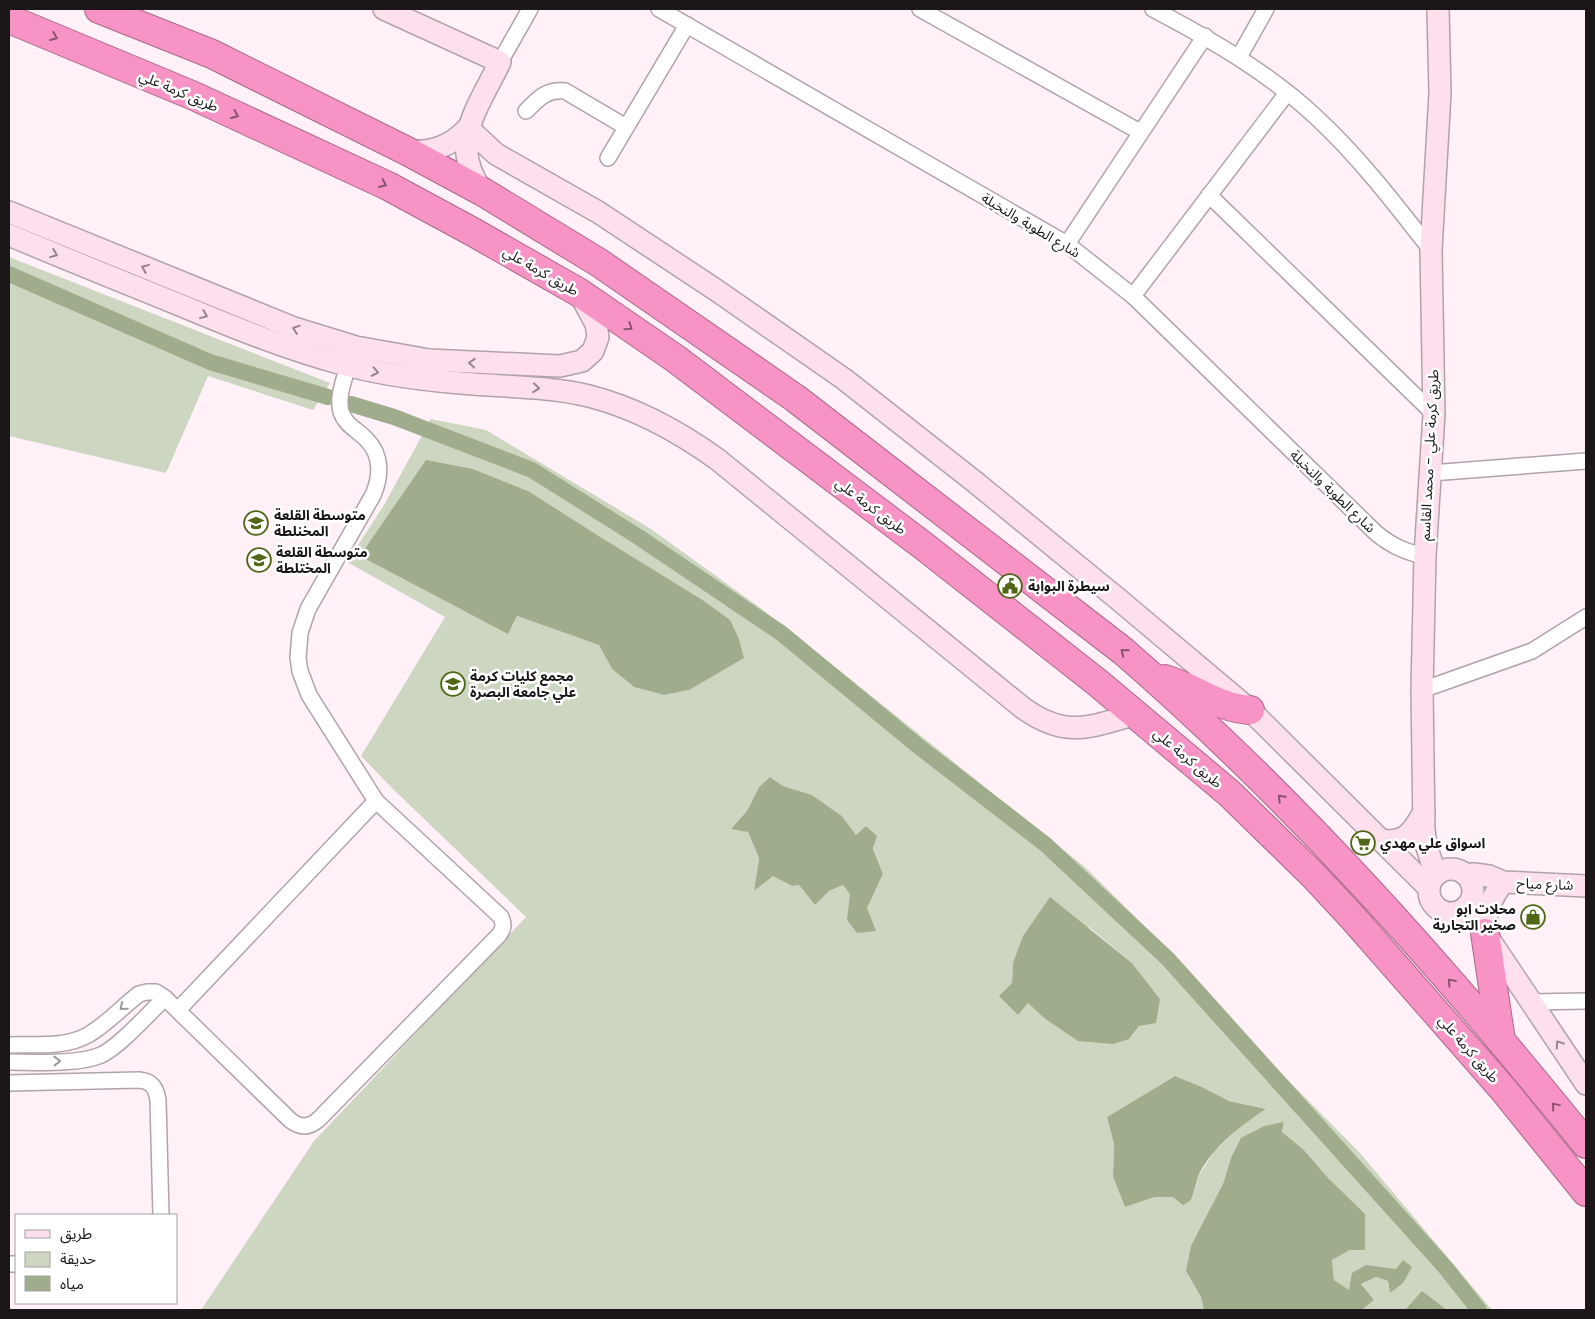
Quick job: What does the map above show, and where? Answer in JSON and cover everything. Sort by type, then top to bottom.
[{"type":"highway","points":[[99,9],[212,54],[407,151],[483,192],[598,262],[795,398],[849,439],[1124,651],[1151,675],[1307,825],[1429,956],[1586,1144]]},
{"type":"highway","name":"طريق كرمة علي","points":[[9,18],[194,96],[388,186],[580,293],[676,359],[864,500],[1136,714],[1229,793],[1315,876],[1503,1089],[1586,1192]]},
{"type":"highway","points":[[824,471],[839,457],[849,439]]},
{"type":"highway","points":[[864,500],[872,482],[887,469]]},
{"type":"highway","points":[[1151,675],[1176,682],[1220,704],[1250,710]]},
{"type":"highway","points":[[1485,932],[1501,1041]]},
{"type":"main road","points":[[384,9],[500,62],[468,128],[459,138],[434,150],[421,152],[407,151]]},
{"type":"main road","name":"طريق كرمة علي - محمد القاسم","points":[[1433,881],[1426,844],[1424,812],[1422,690],[1425,556],[1434,414],[1432,250],[1440,93],[1438,9]]},
{"type":"main road","points":[[468,128],[466,148],[469,169],[474,181],[483,192]]},
{"type":"main road","points":[[468,128],[496,154],[598,212],[844,379],[1118,598],[1250,710],[1382,840],[1433,881]]},
{"type":"main road","points":[[9,212],[264,317],[348,366],[425,380],[561,391],[589,396],[639,413],[679,434],[717,458],[1038,719],[1055,726],[1074,728],[1092,727],[1136,714]]},
{"type":"main road","points":[[9,235],[244,331],[316,346],[356,346],[428,360],[568,366],[582,361],[588,357],[597,344],[598,337],[596,324],[580,293]]},
{"type":"main road","points":[[1382,840],[1395,841],[1408,836],[1416,827],[1424,812]]},
{"type":"main road","points":[[1503,882],[1469,903],[1455,912],[1442,911],[1432,901],[1433,881],[1447,869],[1461,871],[1466,875],[1473,887],[1469,903],[1485,932],[1586,1084]]},
{"type":"main road","name":"شارع مياح","points":[[1466,875],[1489,876],[1503,882],[1586,886]]},
{"type":"main road","points":[[1485,932],[1488,906],[1503,882]]},
{"type":"street","points":[[500,62],[530,9]]},
{"type":"street","name":"شارع الطوبة والنخيلة","points":[[659,9],[1067,244],[1133,296],[1376,533],[1396,548],[1425,556]]},
{"type":"street","points":[[920,9],[1140,132]]},
{"type":"street","points":[[1153,9],[1205,36],[1239,57],[1316,117],[1340,140],[1388,195],[1432,250]]},
{"type":"street","points":[[1239,57],[1266,9]]},
{"type":"street","points":[[608,158],[687,24]]},
{"type":"street","points":[[1067,244],[1205,36]]},
{"type":"street","points":[[526,111],[545,93],[555,90],[565,91],[626,127]]},
{"type":"street","points":[[1133,296],[1287,93]]},
{"type":"street","points":[[1209,195],[1434,414]]},
{"type":"street","points":[[9,1044],[54,1044],[76,1040],[96,1030],[139,994],[156,992],[178,1010],[290,1120],[296,1125],[305,1127],[313,1125],[503,930],[504,923],[501,917],[376,801],[309,695],[300,671],[298,658],[300,633],[308,609],[373,495],[379,478],[378,461],[372,446],[367,439],[348,424],[340,410],[341,393],[348,366]]},
{"type":"street","points":[[1431,473],[1586,461]]},
{"type":"street","points":[[1422,690],[1532,651],[1586,617]]},
{"type":"street","points":[[178,1010],[376,801]]},
{"type":"street","points":[[9,1062],[78,1061],[101,1055],[115,1046],[165,998]]},
{"type":"street","points":[[1532,1002],[1586,1001]]},
{"type":"street","points":[[96,1081],[101,1055]]},
{"type":"street","points":[[9,1083],[146,1081],[156,1090],[160,1214]]},
{"type":"green space","points":[[9,257],[330,383],[313,410],[208,376],[166,473],[9,436]]},
{"type":"green space","points":[[431,419],[486,430],[651,529],[759,607],[1086,868],[1181,962],[1275,1067],[1360,1153],[1492,1310],[1447,1310],[1422,1292],[1405,1310],[1362,1310],[1374,1300],[1361,1284],[1376,1277],[1388,1281],[1390,1293],[1396,1269],[1385,1268],[1349,1291],[1334,1280],[1332,1260],[1350,1250],[1329,1179],[1303,1149],[1282,1132],[1284,1122],[1231,1158],[1223,1184],[1186,1271],[1201,1297],[1204,1310],[201,1310],[314,1141],[526,917],[361,756],[445,617],[347,562],[384,505]],"holes":[[[530,492],[605,540],[689,690],[664,695],[634,687],[612,669],[599,645],[517,616],[508,634]],[[770,777],[783,786],[812,795],[842,816],[856,835],[866,826],[883,874],[867,908],[843,885],[829,891],[815,905],[799,885],[792,886],[773,876],[754,890],[759,858],[748,832],[732,828],[747,811],[759,787]],[[1089,927],[1132,963],[1160,999],[1129,1039],[1044,1018],[1028,1003],[1017,1015],[1012,983],[1013,963]],[[1175,1076],[1229,1101],[1266,1109],[1241,1126],[1215,1151],[1199,1175],[1191,1200],[1155,1197],[1125,1207],[1113,1177],[1114,1144],[1107,1117]]]},
{"type":"water","points":[[426,460],[473,469],[530,492],[704,601],[730,620],[739,639],[744,658],[689,690],[664,695],[634,687],[612,669],[599,645],[517,616],[508,634],[360,556]]},
{"type":"water","points":[[770,777],[783,786],[812,795],[842,816],[856,835],[866,826],[877,836],[873,848],[883,874],[867,908],[876,931],[857,933],[847,920],[850,894],[843,885],[829,891],[815,905],[799,885],[792,886],[773,876],[754,891],[759,858],[748,832],[731,829],[747,811],[759,787]]},
{"type":"water","points":[[1050,897],[1132,963],[1160,999],[1156,1023],[1139,1026],[1129,1039],[1113,1044],[1078,1041],[1044,1018],[1028,1003],[1018,1015],[999,996],[1012,983],[1013,963],[1023,936]]},
{"type":"water","points":[[1175,1076],[1229,1101],[1266,1109],[1237,1130],[1212,1154],[1199,1174],[1191,1200],[1183,1205],[1173,1197],[1155,1197],[1125,1207],[1113,1177],[1114,1144],[1107,1117]]},
{"type":"water","points":[[1284,1122],[1282,1132],[1303,1149],[1329,1179],[1365,1214],[1365,1250],[1350,1250],[1332,1260],[1334,1280],[1349,1290],[1352,1273],[1366,1265],[1396,1269],[1403,1260],[1412,1267],[1403,1283],[1390,1293],[1388,1281],[1376,1277],[1361,1284],[1374,1300],[1362,1310],[1204,1310],[1201,1297],[1186,1271],[1191,1246],[1223,1184],[1231,1158],[1241,1138],[1264,1126]]},
{"type":"water","points":[[1422,1291],[1447,1310],[1405,1310]]},
{"type":"waterway","points":[[9,274],[210,362],[328,397]]},
{"type":"waterway","points":[[351,404],[394,417],[532,470],[637,536],[781,633],[918,746],[1045,844],[1168,959],[1445,1267],[1479,1310]]},
{"type":"place","name":"متوسطة القلعة المخنلطة","points":[[256,523]]},
{"type":"place","name":"متوسطة القلعة المختلطة","points":[[259,560]]},
{"type":"place","name":"سيطرة البوابة","points":[[1010,586]]},
{"type":"place","name":"مجمع كليات كرمة علي جامعة البصرة","points":[[453,684]]},
{"type":"place","name":"اسواق علي مهدي","points":[[1363,843]]},
{"type":"place","name":"محلات ابو صخير التجارية","points":[[1533,917]]}]
